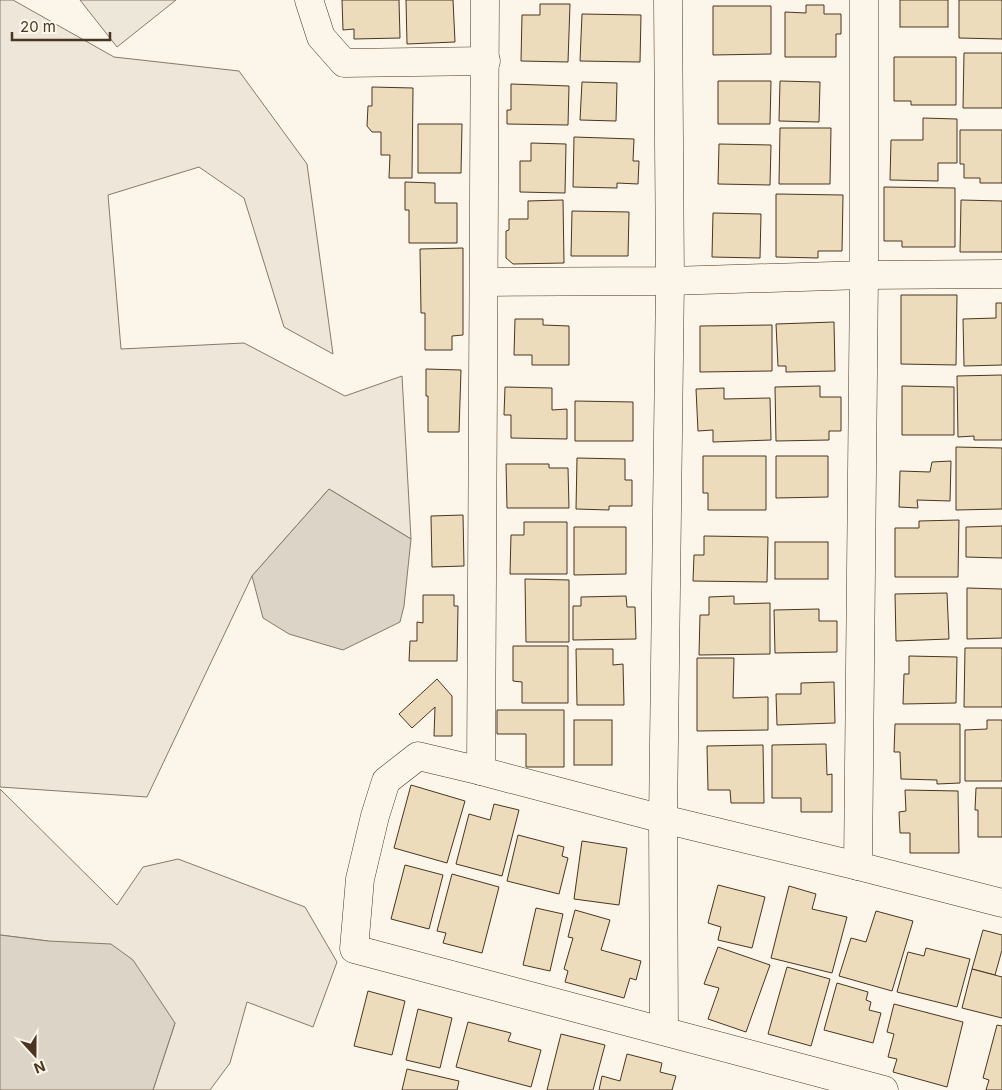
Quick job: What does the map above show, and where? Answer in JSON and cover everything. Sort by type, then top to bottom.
[{"type":"street","points":[[309,0],[321,38],[344,63],[486,61]]},
{"type":"street","points":[[480,771],[485,0]]},
{"type":"street","points":[[664,1031],[663,819],[670,281],[668,0]]},
{"type":"street","points":[[858,866],[864,275],[864,0]]},
{"type":"street","points":[[484,282],[670,281],[864,275],[1002,274]]},
{"type":"street","points":[[883,1090],[354,948],[360,879],[375,816],[386,781],[418,756],[1002,904]]},
{"type":"shaded area","points":[[0,0],[13,0],[114,57],[239,71],[307,164],[333,354],[284,327],[244,198],[199,167],[108,195],[121,349],[244,343],[345,396],[402,376],[411,539],[329,489],[252,576],[147,797],[0,787]]},
{"type":"shaded area","points":[[80,0],[176,0],[117,47]]},
{"type":"shaded area","points":[[329,489],[411,539],[404,606],[400,622],[343,650],[289,634],[263,618],[252,576]]},
{"type":"shaded area","points":[[0,789],[117,905],[143,867],[178,859],[305,907],[337,962],[313,1027],[247,1002],[230,1063],[210,1090],[153,1090],[175,1023],[48,941],[0,935]]},
{"type":"shaded area","points":[[0,935],[48,941],[111,944],[133,960],[175,1023],[153,1090],[0,1090]]},
{"type":"building","points":[[342,0],[399,0],[400,38],[354,39],[354,29],[343,30]]},
{"type":"building","points":[[406,0],[453,0],[455,42],[407,44]]},
{"type":"building","points":[[900,0],[948,0],[948,27],[900,27]]},
{"type":"building","points":[[959,0],[1002,0],[1002,39],[959,38]]},
{"type":"building","points":[[540,4],[570,4],[568,62],[521,61],[522,15],[540,15]]},
{"type":"building","points":[[806,5],[824,5],[824,14],[841,14],[841,34],[836,34],[836,57],[785,57],[785,12],[806,13]]},
{"type":"building","points":[[713,6],[771,6],[771,54],[713,55]]},
{"type":"building","points":[[582,14],[641,15],[640,62],[580,61]]},
{"type":"building","points":[[964,53],[1002,53],[1002,108],[963,108]]},
{"type":"building","points":[[894,57],[956,57],[956,105],[911,105],[911,101],[894,101]]},
{"type":"building","points":[[718,81],[771,81],[770,124],[718,124]]},
{"type":"building","points":[[780,81],[820,82],[819,122],[779,121]]},
{"type":"building","points":[[582,82],[617,83],[616,121],[580,120]]},
{"type":"building","points":[[511,84],[569,86],[568,125],[507,124],[507,110],[511,110]]},
{"type":"building","points":[[372,87],[413,88],[412,178],[389,178],[390,155],[381,155],[381,132],[372,132],[367,126],[368,106],[372,106]]},
{"type":"building","points":[[923,118],[957,119],[957,163],[938,163],[938,181],[890,180],[891,140],[923,140]]},
{"type":"building","points":[[418,124],[462,124],[461,173],[418,173]]},
{"type":"building","points":[[780,128],[831,128],[830,184],[779,184]]},
{"type":"building","points":[[960,130],[1002,130],[1002,183],[980,183],[980,178],[964,178],[964,164],[960,164]]},
{"type":"building","points":[[574,137],[634,139],[633,161],[639,161],[638,184],[617,183],[617,188],[573,187]]},
{"type":"building","points":[[531,143],[566,144],[565,193],[520,192],[520,161],[531,161]]},
{"type":"building","points":[[719,144],[771,145],[770,185],[718,184]]},
{"type":"building","points":[[405,182],[435,183],[435,203],[457,203],[457,243],[409,243],[409,210],[405,210]]},
{"type":"building","points":[[884,187],[955,188],[955,247],[902,247],[902,241],[884,241]]},
{"type":"building","points":[[776,194],[843,195],[842,251],[818,251],[818,258],[776,257]]},
{"type":"building","points":[[563,200],[564,263],[513,264],[506,258],[506,231],[509,230],[509,219],[528,219],[528,201]]},
{"type":"building","points":[[961,200],[1002,201],[1002,252],[960,252]]},
{"type":"building","points":[[572,211],[629,212],[628,256],[571,256]]},
{"type":"building","points":[[713,213],[761,214],[760,258],[712,257]]},
{"type":"building","points":[[463,248],[463,335],[452,336],[452,350],[425,350],[425,313],[421,313],[420,249]]},
{"type":"building","points":[[901,295],[957,295],[956,365],[901,364]]},
{"type":"building","points":[[996,303],[1002,303],[1002,365],[964,366],[963,319],[996,318]]},
{"type":"building","points":[[515,319],[543,319],[543,325],[569,326],[569,365],[532,365],[532,355],[514,355]]},
{"type":"building","points":[[834,322],[835,371],[786,372],[786,366],[778,366],[776,324]]},
{"type":"building","points":[[772,325],[772,371],[700,372],[700,326]]},
{"type":"building","points":[[426,369],[461,370],[459,432],[428,432]]},
{"type":"building","points":[[1002,375],[1002,440],[974,440],[974,436],[958,437],[957,376]]},
{"type":"building","points":[[820,386],[820,397],[841,397],[841,431],[829,431],[829,440],[776,441],[775,387]]},
{"type":"building","points":[[902,386],[954,387],[954,435],[902,435]]},
{"type":"building","points":[[505,387],[552,388],[552,410],[567,409],[567,439],[511,438],[511,415],[504,415]]},
{"type":"building","points":[[724,388],[724,399],[770,398],[771,440],[713,442],[713,430],[698,431],[696,389]]},
{"type":"building","points":[[575,401],[633,402],[633,441],[575,441]]},
{"type":"building","points":[[956,447],[1002,448],[1002,509],[956,510]]},
{"type":"building","points":[[703,456],[766,456],[766,510],[708,510],[708,493],[703,493]]},
{"type":"building","points":[[776,456],[828,456],[828,497],[776,498]]},
{"type":"building","points":[[577,458],[625,459],[625,480],[632,480],[632,506],[609,506],[609,510],[576,509]]},
{"type":"building","points":[[951,461],[950,501],[917,500],[918,508],[899,507],[900,471],[930,472],[932,462]]},
{"type":"building","points":[[506,464],[549,464],[549,468],[568,468],[569,508],[507,508]]},
{"type":"building","points":[[463,515],[464,566],[432,567],[431,516]]},
{"type":"building","points":[[959,520],[958,577],[895,577],[895,528],[919,528],[919,521]]},
{"type":"building","points":[[524,522],[567,522],[567,574],[510,574],[511,535],[524,535]]},
{"type":"building","points":[[1002,526],[1002,558],[966,557],[966,527]]},
{"type":"building","points":[[574,527],[626,527],[626,574],[574,575]]},
{"type":"building","points":[[704,536],[768,537],[767,582],[693,581],[694,555],[704,555]]},
{"type":"building","points":[[775,542],[828,542],[828,579],[775,579]]},
{"type":"building","points":[[525,579],[569,580],[569,642],[526,642]]},
{"type":"building","points":[[967,588],[1002,589],[1002,638],[967,639]]},
{"type":"building","points":[[947,593],[949,639],[896,641],[895,594]]},
{"type":"building","points":[[423,595],[454,595],[454,606],[458,606],[457,661],[409,661],[410,641],[417,641],[417,622],[423,623]]},
{"type":"building","points":[[626,596],[627,607],[635,607],[636,639],[573,640],[573,606],[581,606],[581,597]]},
{"type":"building","points":[[734,596],[734,604],[770,603],[770,654],[699,655],[700,615],[709,615],[709,597]]},
{"type":"building","points":[[819,609],[819,621],[837,621],[837,652],[775,653],[774,610]]},
{"type":"building","points":[[513,646],[568,646],[568,703],[522,703],[522,682],[513,681]]},
{"type":"building","points":[[965,648],[1002,648],[1002,707],[964,707]]},
{"type":"building","points":[[576,649],[613,649],[613,665],[623,664],[624,705],[577,705]]},
{"type":"building","points":[[909,656],[957,657],[956,703],[903,704],[904,674],[909,674]]},
{"type":"building","points":[[697,658],[734,658],[733,698],[768,697],[768,730],[697,731]]},
{"type":"building","points":[[437,679],[452,696],[452,736],[434,736],[435,707],[412,728],[399,714]]},
{"type":"building","points":[[834,682],[835,723],[777,725],[776,694],[801,694],[801,683]]},
{"type":"building","points":[[497,710],[564,710],[564,767],[526,767],[526,734],[497,734]]},
{"type":"building","points":[[574,720],[612,720],[612,765],[574,765]]},
{"type":"building","points":[[987,720],[1002,720],[1002,781],[965,781],[965,730],[987,729]]},
{"type":"building","points":[[895,724],[960,724],[960,783],[937,784],[937,780],[901,779],[900,752],[894,752]]},
{"type":"building","points":[[826,744],[827,775],[832,774],[832,812],[801,812],[801,798],[772,798],[772,745]]},
{"type":"building","points":[[763,745],[764,803],[731,803],[730,790],[708,790],[707,746]]},
{"type":"building","points":[[411,785],[465,801],[447,863],[394,848]]},
{"type":"building","points":[[976,788],[1002,788],[1002,837],[978,837],[978,810],[975,810]]},
{"type":"building","points":[[905,790],[958,791],[959,853],[910,853],[910,833],[900,833],[899,812],[906,811]]},
{"type":"building","points":[[494,804],[519,810],[502,876],[456,864],[469,814],[490,820]]},
{"type":"building","points":[[518,835],[564,847],[562,856],[568,858],[559,894],[507,881]]},
{"type":"building","points":[[582,841],[627,848],[619,905],[574,899]]},
{"type":"building","points":[[405,865],[443,875],[429,929],[391,919]]},
{"type":"building","points":[[452,874],[499,887],[482,953],[443,943],[446,933],[437,931]]},
{"type":"building","points":[[718,885],[765,897],[752,948],[718,940],[721,927],[708,923]]},
{"type":"building","points":[[789,886],[816,894],[812,909],[847,917],[832,973],[771,958]]},
{"type":"building","points":[[536,908],[563,914],[550,971],[523,965]]},
{"type":"building","points":[[575,910],[610,920],[601,950],[641,961],[636,980],[630,978],[624,998],[565,982],[568,971],[564,969],[573,938],[568,937]]},
{"type":"building","points":[[876,911],[913,921],[892,991],[839,976],[851,938],[866,942]]},
{"type":"building","points":[[983,930],[1002,935],[1002,950],[995,975],[972,969]]},
{"type":"building","points":[[718,947],[770,965],[746,1032],[708,1019],[719,988],[704,984]]},
{"type":"building","points":[[926,948],[970,959],[957,1007],[897,992],[908,952],[924,956]]},
{"type":"building","points":[[787,967],[830,979],[811,1046],[768,1034]]},
{"type":"building","points":[[972,969],[1002,977],[1002,1018],[962,1008]]},
{"type":"building","points":[[837,983],[868,992],[866,1000],[871,1002],[869,1010],[881,1013],[873,1043],[824,1030]]},
{"type":"building","points":[[368,991],[405,1001],[392,1055],[354,1046]]},
{"type":"building","points":[[894,1004],[963,1022],[947,1087],[893,1072],[897,1059],[888,1057],[894,1034],[887,1032]]},
{"type":"building","points":[[418,1009],[452,1018],[440,1068],[406,1060]]},
{"type":"building","points":[[468,1022],[511,1033],[508,1041],[541,1050],[531,1087],[456,1067]]},
{"type":"building","points":[[997,1025],[1002,1026],[1002,1090],[986,1090],[989,1080],[983,1078]]},
{"type":"building","points":[[561,1034],[605,1045],[593,1090],[547,1090]]},
{"type":"building","points":[[627,1054],[662,1063],[660,1072],[676,1076],[672,1090],[599,1090],[602,1076],[620,1081]]},
{"type":"building","points":[[407,1069],[459,1081],[457,1090],[402,1090]]}]
